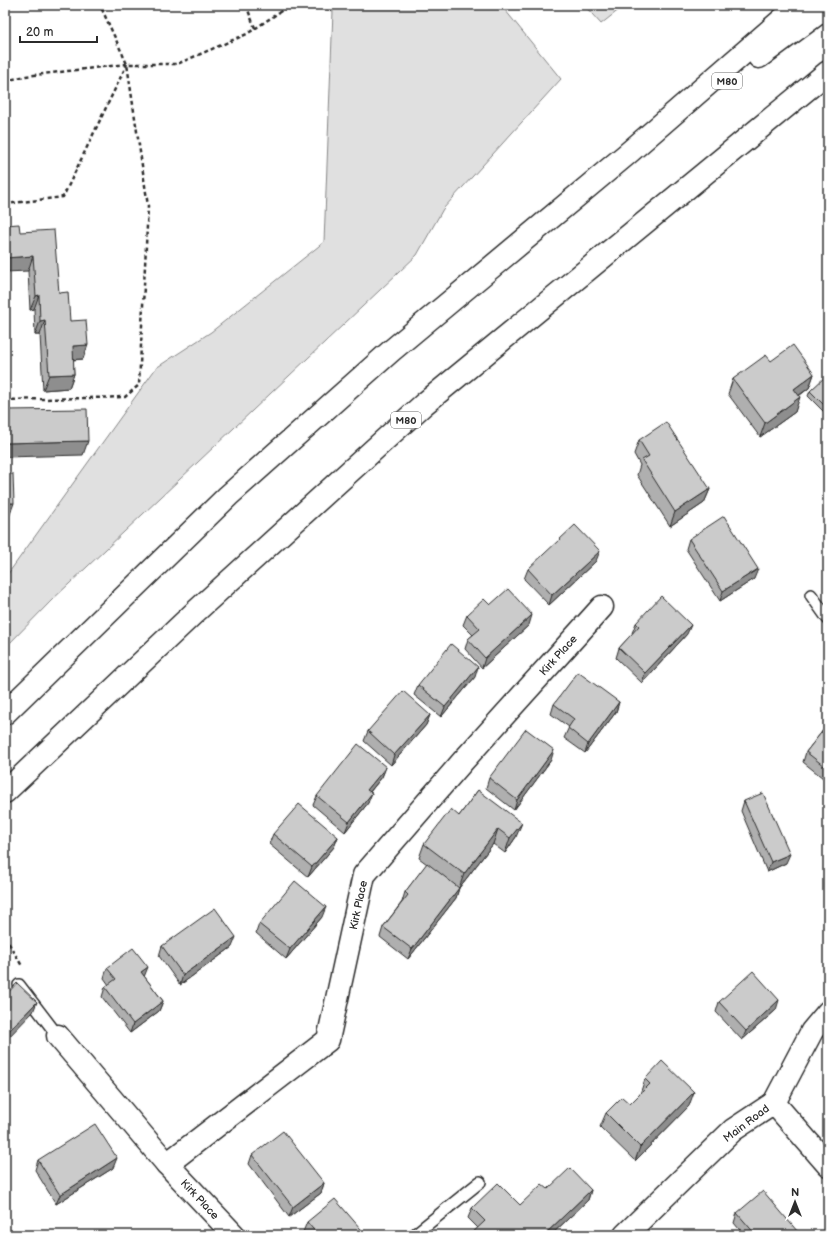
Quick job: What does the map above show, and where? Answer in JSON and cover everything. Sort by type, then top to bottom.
[{"type":"main road","name":"M80","points":[[5,713],[228,496],[391,351],[626,155],[799,5]]},
{"type":"main road","name":"M80","points":[[626,155],[828,6]]},
{"type":"main road","name":"M80","points":[[5,792],[193,614],[424,404],[828,72]]},
{"type":"main road","name":"Kirk Place","points":[[167,1164],[328,1040],[364,875],[463,761],[602,606]]},
{"type":"main road","name":"Main Road","points":[[625,1235],[733,1130],[774,1103],[812,1031],[828,1012]]},
{"type":"main road","name":"Kirk Place","points":[[58,1036],[167,1164],[234,1235]]},
{"type":"main road","points":[[774,1103],[828,1165]]},
{"type":"lane","points":[[811,595],[828,619]]},
{"type":"lane","points":[[19,985],[58,1036]]},
{"type":"lane","points":[[414,1235],[480,1182]]},
{"type":"path","points":[[5,400],[125,396],[139,385],[148,206],[127,64],[100,5]]},
{"type":"path","points":[[246,5],[255,28]]},
{"type":"path","points":[[5,81],[26,76],[127,64],[177,64],[247,34],[290,5]]},
{"type":"path","points":[[5,204],[64,197],[127,64]]},
{"type":"path","points":[[5,937],[25,971]]},
{"type":"shaded area","points":[[307,5],[501,5],[561,79],[443,209],[417,255],[51,601],[5,648],[5,578],[156,368],[211,332],[324,242],[333,11]]},
{"type":"shaded area","points":[[584,5],[625,5],[601,24]]},
{"type":"building","points":[[19,224],[20,232],[54,230],[59,293],[68,292],[70,321],[86,320],[88,345],[73,346],[74,374],[49,375],[45,320],[40,321],[39,295],[36,296],[33,256],[5,258],[5,225]]},
{"type":"building","points":[[793,345],[814,374],[794,389],[800,397],[765,423],[733,379],[766,355],[771,361]]},
{"type":"building","points":[[827,375],[828,376],[828,409],[810,391]]},
{"type":"building","points":[[87,409],[88,441],[5,443],[5,410]]},
{"type":"building","points":[[666,422],[710,489],[675,512],[642,460],[649,456],[639,440]]},
{"type":"building","points":[[5,474],[13,474],[14,503],[5,503]]},
{"type":"building","points":[[724,516],[758,569],[723,591],[689,539]]},
{"type":"building","points":[[575,525],[600,551],[552,595],[528,569]]},
{"type":"building","points":[[508,589],[532,615],[485,658],[468,639],[480,629],[467,615],[484,599],[490,605]]},
{"type":"building","points":[[661,596],[691,625],[645,673],[619,648],[639,626],[636,623]]},
{"type":"building","points":[[451,644],[478,667],[445,707],[418,685]]},
{"type":"building","points":[[578,672],[619,702],[588,744],[568,728],[574,719],[554,704]]},
{"type":"building","points":[[403,691],[430,715],[394,755],[368,731]]},
{"type":"building","points":[[828,724],[828,769],[806,752]]},
{"type":"building","points":[[526,729],[554,750],[517,800],[489,778]]},
{"type":"building","points":[[358,744],[386,767],[367,790],[372,793],[349,822],[317,796]]},
{"type":"building","points":[[478,790],[522,823],[510,838],[498,829],[464,874],[424,844],[451,809],[459,816]]},
{"type":"building","points":[[763,793],[790,854],[771,862],[744,801]]},
{"type":"building","points":[[299,804],[338,837],[312,867],[273,834]]},
{"type":"building","points":[[427,863],[459,888],[412,949],[383,927],[408,895],[405,892]]},
{"type":"building","points":[[295,881],[326,907],[290,949],[259,924]]},
{"type":"building","points":[[215,908],[236,937],[183,975],[162,946]]},
{"type":"building","points":[[133,948],[148,967],[141,972],[163,1001],[133,1024],[105,987],[116,979],[107,968]]},
{"type":"building","points":[[753,971],[779,1000],[746,1031],[719,1002]]},
{"type":"building","points":[[17,983],[37,1002],[5,1035],[5,996]]},
{"type":"building","points":[[662,1061],[694,1092],[640,1147],[606,1113],[622,1097],[630,1104],[650,1084],[645,1079]]},
{"type":"building","points":[[95,1124],[117,1158],[60,1195],[38,1160]]},
{"type":"building","points":[[283,1131],[324,1183],[293,1207],[252,1155]]},
{"type":"building","points":[[570,1168],[591,1190],[544,1235],[470,1235],[485,1221],[472,1208],[498,1183],[520,1205],[542,1184],[548,1189]]},
{"type":"building","points":[[763,1191],[798,1232],[794,1235],[756,1235],[737,1213]]},
{"type":"building","points":[[335,1199],[366,1235],[318,1235],[307,1222]]}]
